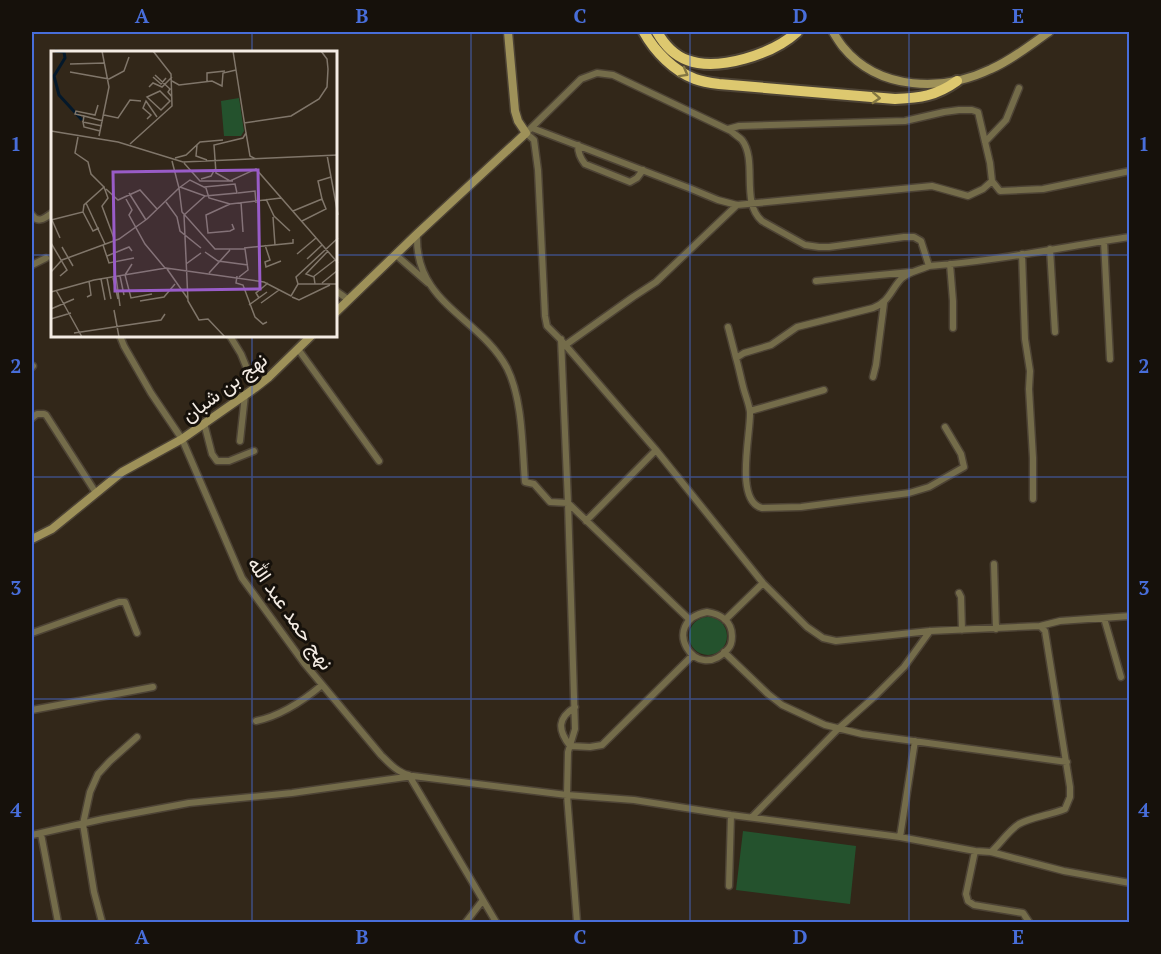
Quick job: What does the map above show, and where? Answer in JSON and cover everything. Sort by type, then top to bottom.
[{"type":"highway","points":[[644,32],[658,52],[676,69],[696,80],[719,84],[895,99],[929,96],[957,81]]},
{"type":"highway","points":[[657,32],[670,50],[686,60],[720,63],[739,60],[763,52],[782,43],[796,32]]},
{"type":"street","points":[[508,32],[515,111],[519,121],[534,140],[538,170],[545,316],[547,326],[561,339],[563,347],[575,707],[575,729],[570,746],[567,795],[577,922]]},
{"type":"street","points":[[833,32],[843,47],[868,69],[886,77],[928,85],[970,78],[992,69],[1049,32]]},
{"type":"street","points":[[338,310],[529,131],[581,79],[597,73],[613,75],[728,129],[742,141],[747,153],[752,204],[756,216],[762,221],[805,245],[829,247],[914,237],[921,241],[929,266]]},
{"type":"street","points":[[985,142],[1006,120],[1019,88]]},
{"type":"street","points":[[728,129],[739,126],[905,121],[944,112],[972,110],[978,112],[992,181],[1000,191],[1043,189],[1130,171]]},
{"type":"street","points":[[529,131],[578,145],[718,201],[737,205],[932,186],[968,196],[983,189],[992,181]]},
{"type":"street","points":[[578,145],[578,153],[585,164],[621,179],[630,182],[637,178],[643,170]]},
{"type":"street","points":[[563,347],[656,282],[737,205]]},
{"type":"street","points":[[32,215],[38,220],[51,214]]},
{"type":"street","points":[[417,234],[417,253],[430,286]]},
{"type":"street","points":[[736,358],[744,353],[771,345],[797,327],[873,308],[884,303],[902,279],[929,266],[1130,237]]},
{"type":"street","points":[[1104,241],[1110,359]]},
{"type":"street","points":[[1050,249],[1055,332]]},
{"type":"street","points":[[1022,254],[1025,339],[1030,371],[1034,499]]},
{"type":"street","points":[[396,255],[486,341],[507,369],[519,411],[525,482],[534,484],[550,502],[568,503],[690,620]]},
{"type":"street","points":[[32,265],[46,258]]},
{"type":"street","points":[[950,264],[953,328]]},
{"type":"street","points":[[816,281],[913,272]]},
{"type":"street","points":[[338,292],[349,300]]},
{"type":"street","points":[[873,377],[884,303]]},
{"type":"street","points":[[728,327],[750,411],[746,480],[752,502],[756,506],[762,508],[801,507],[909,493],[929,487],[964,467],[961,454],[945,427]]},
{"type":"street","name":"نهج حمد عبد الله","points":[[121,338],[182,439],[242,578],[304,663],[381,755],[394,767],[411,776]]},
{"type":"street","points":[[231,338],[241,354],[255,388]]},
{"type":"street","name":"نهج بن شبان","points":[[32,539],[52,529],[122,472],[182,439],[255,388],[309,338]]},
{"type":"street","points":[[563,347],[657,450],[763,584],[807,627],[823,638],[846,641],[930,631],[1040,626],[1060,621],[1130,616]]},
{"type":"street","points":[[298,349],[379,461]]},
{"type":"street","points":[[750,411],[824,390]]},
{"type":"street","points":[[240,441],[245,395]]},
{"type":"street","points":[[32,418],[37,414],[46,415],[96,493]]},
{"type":"street","points":[[204,423],[212,454],[218,461],[230,461],[255,451]]},
{"type":"street","points":[[586,521],[657,450]]},
{"type":"street","points":[[994,564],[996,629]]},
{"type":"street","points":[[725,620],[763,584]]},
{"type":"street","points":[[959,593],[962,630]]},
{"type":"street","points":[[32,633],[119,602],[125,602],[137,633]]},
{"type":"street","points":[[699,613],[716,613],[725,620],[732,632],[732,640],[729,648],[716,659],[700,659],[687,649],[683,632],[686,624],[699,613]]},
{"type":"street","points":[[1104,618],[1121,677]]},
{"type":"street","points":[[992,852],[1019,824],[1065,809],[1070,798],[1046,631],[1040,626]]},
{"type":"street","points":[[752,817],[838,728],[904,667],[930,631]]},
{"type":"street","points":[[724,652],[782,705],[825,725],[862,734],[1066,762]]},
{"type":"street","points":[[570,746],[602,745],[693,655]]},
{"type":"street","points":[[256,721],[305,699],[322,685]]},
{"type":"street","points":[[32,710],[153,687]]},
{"type":"street","points":[[570,746],[563,733],[561,722],[566,713],[575,707]]},
{"type":"street","points":[[102,922],[94,892],[83,824],[90,792],[98,774],[137,737]]},
{"type":"street","points":[[900,837],[915,741]]},
{"type":"street","points":[[411,776],[496,922]]},
{"type":"street","points":[[32,835],[189,803],[292,794],[411,776],[567,795],[634,800],[900,837],[992,852],[1064,871],[1130,883]]},
{"type":"street","points":[[729,886],[731,815]]},
{"type":"street","points":[[40,834],[58,922]]},
{"type":"street","points":[[975,851],[966,894],[968,901],[974,905],[1023,914],[1029,922]]},
{"type":"street","points":[[466,922],[483,900]]},
{"type":"green space","points":[[708,617],[722,622],[727,636],[722,650],[708,655],[694,650],[689,636],[694,622]]},
{"type":"green space","points":[[743,831],[856,846],[850,904],[736,890]]}]
